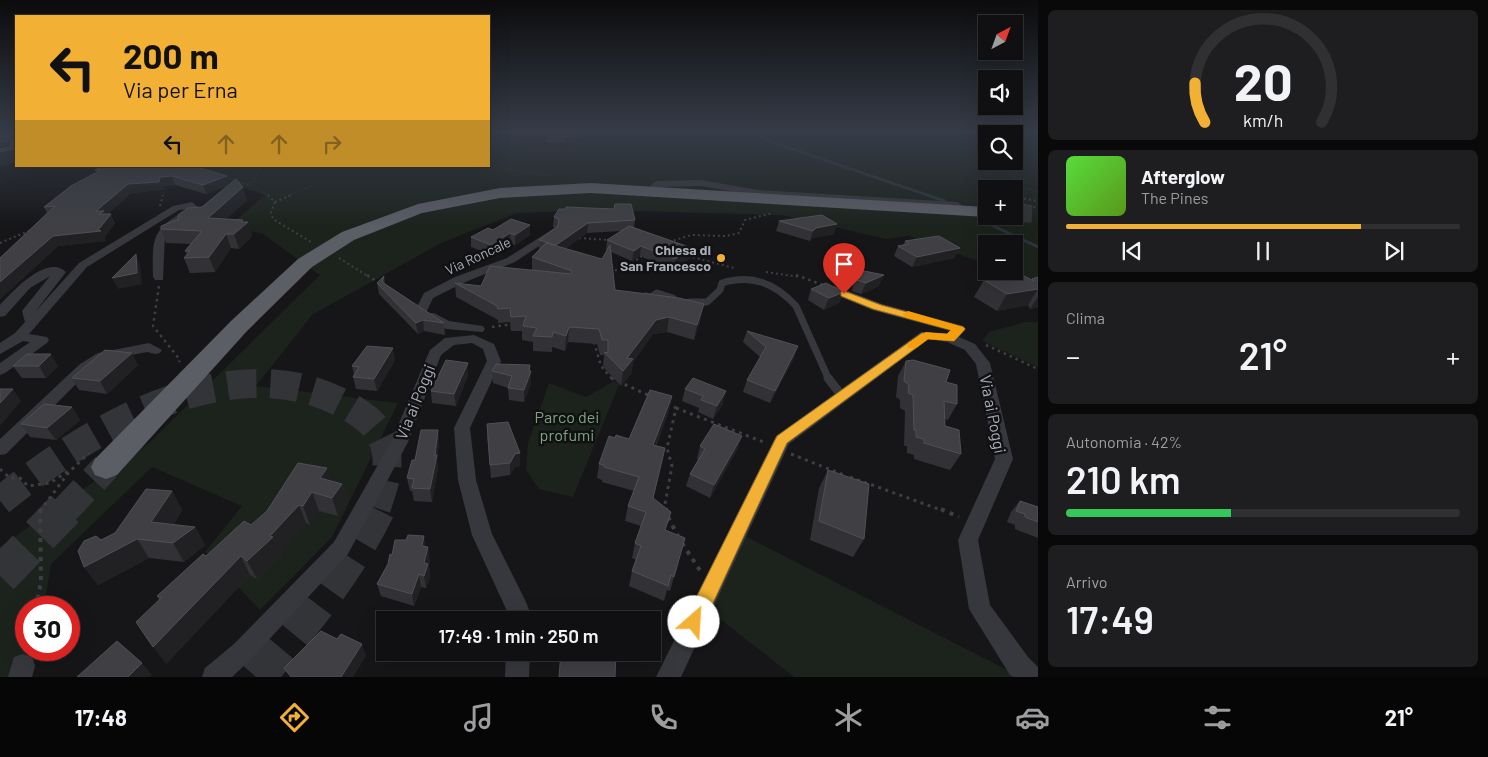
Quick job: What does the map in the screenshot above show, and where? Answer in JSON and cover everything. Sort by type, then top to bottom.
[{"type":"highway","points":[[106,467],[282,282],[305,263],[348,236],[418,209],[500,193],[591,188],[978,212]]},
{"type":"street","points":[[648,192],[656,184],[701,183],[758,193],[957,205]]},
{"type":"street","points":[[0,350],[20,336],[83,265],[180,205],[192,205],[195,208],[167,223],[160,231],[156,245],[159,278]]},
{"type":"street","name":"Via Roncale","points":[[421,311],[428,296],[459,280],[511,260],[552,232]]},
{"type":"street","points":[[0,314],[30,280],[48,271],[60,272],[28,311],[32,322]]},
{"type":"street","points":[[835,290],[877,307],[955,334]]},
{"type":"street","points":[[391,291],[421,311],[446,325],[468,333],[474,339],[489,347],[494,361],[462,428],[467,480],[482,535],[518,611]]},
{"type":"street","name":"Via ai Poggi","points":[[214,677],[242,652],[342,548],[399,442],[435,353],[450,341],[468,333]]},
{"type":"street","name":"Via ai Poggi","points":[[668,677],[782,440],[926,335],[955,334],[970,347],[983,363],[1004,459],[968,540],[980,609],[1020,666],[1031,677]]},
{"type":"street","points":[[0,370],[42,340],[20,336]]},
{"type":"street","points":[[0,448],[54,399],[85,367],[102,356],[149,347],[155,350]]},
{"type":"street","points":[[517,677],[518,661]]},
{"type":"lane","points":[[642,296],[651,297],[657,293],[688,302],[707,302],[720,290],[722,284],[733,279],[758,279],[775,286],[802,315],[824,372],[842,396]]},
{"type":"path","points":[[201,171],[223,167]]},
{"type":"path","points":[[239,186],[254,181],[260,167]]},
{"type":"path","points":[[1003,170],[1014,176],[1023,187],[1038,192]]},
{"type":"path","points":[[201,171],[207,174]]},
{"type":"path","points":[[223,178],[246,184],[271,197],[275,202]]},
{"type":"path","points":[[159,219],[161,196],[167,179]]},
{"type":"path","points":[[312,185],[275,202],[271,212],[273,218],[314,243]]},
{"type":"path","points":[[1023,198],[1038,200]]},
{"type":"path","points":[[1023,204],[1038,208]]},
{"type":"path","points":[[666,243],[691,235],[726,236],[738,234],[745,220],[776,212]]},
{"type":"path","points":[[0,242],[38,226]]},
{"type":"path","points":[[576,238],[612,240]]},
{"type":"path","points":[[690,257],[694,252],[703,255]]},
{"type":"path","points":[[606,268],[621,271],[645,254]]},
{"type":"path","points":[[354,267],[391,291]]},
{"type":"path","points":[[468,333],[517,324]]},
{"type":"path","points":[[955,334],[972,338],[1038,369]]},
{"type":"path","points":[[593,338],[597,356],[606,376],[619,384],[659,400]]},
{"type":"path","points":[[666,403],[844,475],[921,501],[975,524]]},
{"type":"path","points":[[676,408],[667,448],[672,466],[665,504],[669,519],[695,566],[713,583]]},
{"type":"path","points":[[0,469],[10,478],[20,478],[28,486],[50,483],[72,469]]},
{"type":"green space","points":[[490,164],[978,164],[978,170],[1023,170],[1023,164],[1038,164],[1038,283],[1023,278],[1023,235],[978,235],[978,261],[909,236],[886,239],[782,215],[598,210],[517,213],[441,243],[312,315],[256,386],[398,403],[332,537],[260,610],[205,552],[242,506],[152,467],[51,564],[46,596],[15,596],[15,661],[34,661],[32,677],[0,677],[0,547],[149,443],[320,275],[263,234],[229,226],[265,195],[187,168],[490,167]]},
{"type":"green space","points":[[1025,322],[1038,322],[1038,367],[982,341],[989,332]]},
{"type":"green space","name":"Parco dei profumi","points":[[614,381],[619,385],[573,497],[539,489],[526,470],[528,443],[549,383],[586,397]]},
{"type":"green space","points":[[745,536],[1021,677],[794,677],[710,611]]},
{"type":"building","points":[[101,167],[196,167],[227,176],[203,185],[172,176],[160,177],[159,182],[128,184],[96,211],[104,211],[99,214],[111,214],[98,230],[101,231],[53,236],[0,282],[0,258],[55,206],[44,207],[71,186],[101,170],[95,170]]},
{"type":"building","points":[[236,179],[243,187],[208,218],[248,222],[234,234],[226,234],[209,257],[184,258],[190,251],[185,251],[202,231],[161,229],[161,226],[179,219],[178,215],[188,208],[202,207]]},
{"type":"building","points":[[615,204],[631,204],[635,220],[588,223],[556,245],[539,240],[558,226],[559,219],[554,217],[559,209],[566,209],[566,207],[614,209]]},
{"type":"building","points":[[822,215],[837,224],[816,228],[813,231],[779,221]]},
{"type":"building","points":[[511,219],[530,225],[515,235],[510,233],[491,245],[471,237],[488,228],[493,230]]},
{"type":"building","points":[[629,226],[692,248],[675,259],[641,246],[634,251],[607,240]]},
{"type":"building","points":[[939,236],[960,248],[917,257],[898,246],[909,244],[905,241]]},
{"type":"building","points":[[546,243],[602,259],[610,245],[615,290],[679,298],[704,304],[697,325],[669,317],[656,320],[627,358],[633,359],[623,371],[604,352],[608,353],[608,340],[602,340],[599,329],[569,327],[566,336],[553,332],[552,337],[533,336],[537,328],[523,326],[526,316],[511,317],[510,308],[498,309],[497,306],[455,283],[481,286],[490,266],[571,274],[572,271],[532,257]]},
{"type":"building","points":[[136,254],[137,273],[112,278]]},
{"type":"building","points":[[859,270],[884,275],[866,283],[857,280]]},
{"type":"building","points":[[384,276],[382,282],[444,323],[423,320],[416,323],[377,283]]},
{"type":"building","points":[[1023,276],[1034,281],[1032,279],[1038,277],[1038,289],[1007,294],[984,280],[1023,280]]},
{"type":"building","points":[[826,283],[844,292],[829,298],[811,289]]},
{"type":"building","points":[[747,331],[798,346],[775,391],[747,380],[766,347]]},
{"type":"building","points":[[367,346],[393,348],[374,379],[353,377],[359,367],[352,366]]},
{"type":"building","points":[[105,350],[132,353],[100,381],[72,378]]},
{"type":"building","points":[[27,354],[51,354],[39,366],[13,366]]},
{"type":"building","points":[[446,360],[468,363],[454,394],[431,391]]},
{"type":"building","points":[[913,360],[950,370],[946,382],[957,385],[957,404],[944,401],[945,426],[959,430],[961,454],[924,443],[924,439],[916,437],[913,395],[908,393],[909,385],[904,381],[906,361]]},
{"type":"building","points":[[496,364],[530,365],[529,371],[531,371],[524,390],[508,388],[512,376],[492,371]]},
{"type":"building","points":[[693,378],[726,391],[717,406],[701,400],[703,396],[685,389]]},
{"type":"building","points":[[0,389],[13,389],[0,403]]},
{"type":"building","points":[[650,390],[672,396],[653,445],[665,448],[653,498],[671,512],[665,530],[685,538],[674,577],[671,575],[668,586],[632,571],[641,546],[635,543],[646,512],[628,506],[639,477],[599,464],[609,436],[615,438],[616,435],[629,439]]},
{"type":"building","points":[[44,404],[72,407],[47,428],[21,424]]},
{"type":"building","points":[[508,422],[520,453],[515,454],[510,463],[490,465],[487,424]]},
{"type":"building","points":[[714,424],[742,436],[714,485],[690,474],[705,449],[700,446]]},
{"type":"building","points":[[421,430],[438,430],[435,455],[437,455],[430,489],[412,488],[414,479],[407,478],[412,460],[415,460]]},
{"type":"building","points":[[298,463],[327,468],[320,478],[342,484],[332,498],[312,492],[303,506],[299,505],[270,536],[273,537],[247,561],[241,556],[153,647],[136,622],[161,598],[157,596],[203,554],[206,556],[244,521],[251,525],[267,511]]},
{"type":"building","points":[[828,470],[869,484],[864,539],[819,521]]},
{"type":"building","points":[[146,489],[172,491],[151,522],[195,527],[173,543],[137,539],[84,567],[78,551],[84,541],[96,536],[101,540],[115,533]]},
{"type":"building","points":[[1020,501],[1038,507],[1038,522],[1016,511]]},
{"type":"building","points":[[408,535],[424,536],[422,546],[428,547],[424,563],[428,564],[424,576],[419,574],[412,594],[377,584],[388,564],[390,554],[392,555],[395,540],[406,540]]},
{"type":"building","points":[[321,631],[337,639],[341,634],[362,644],[341,677],[291,677],[284,668]]},
{"type":"building","points":[[117,641],[142,663],[128,677],[77,677]]},
{"type":"building","points":[[560,661],[616,661],[615,677],[559,677]]},
{"type":"waterway","points":[[835,164],[930,196]]},
{"type":"waterway","points":[[930,196],[945,201]]},
{"type":"waterway","points":[[991,225],[1038,247]]},
{"type":"tunnel","points":[[1023,213],[1038,214]]},
{"type":"tunnel","points":[[0,501],[78,445],[122,420],[169,401],[216,387],[264,383],[311,391],[356,411],[379,432],[387,456],[387,468],[375,511]]},
{"type":"tunnel","points":[[64,511],[106,467]]},
{"type":"tunnel","points":[[0,576],[65,509]]},
{"type":"tunnel","points":[[256,677],[306,618],[350,555],[375,511]]},
{"type":"slow traffic","points":[[908,314],[959,329],[950,338],[926,335],[912,346]]},
{"type":"place","name":"Chiesa di San Francesco","points":[[721,258]]},
{"type":"route","points":[[694,622],[782,440],[926,335],[950,338],[959,329],[877,307],[844,294]]}]
